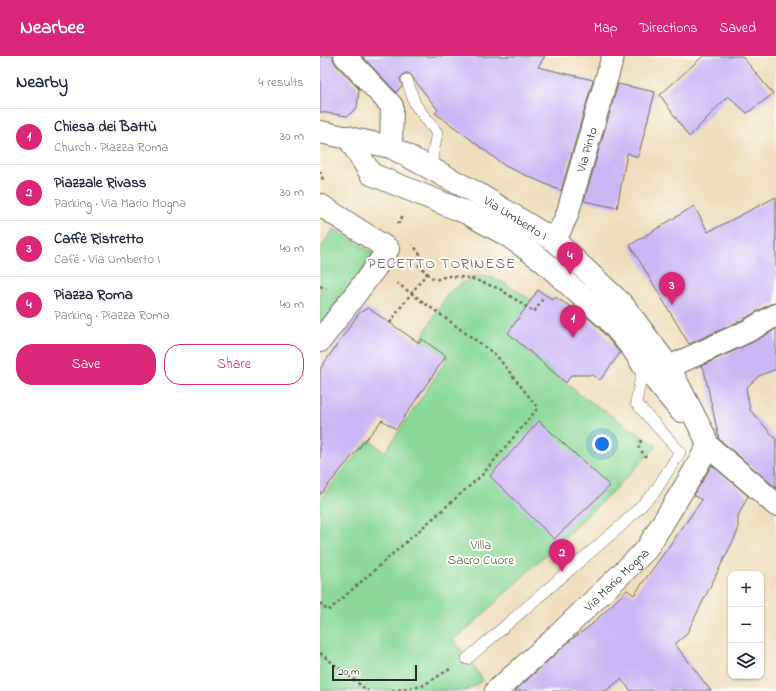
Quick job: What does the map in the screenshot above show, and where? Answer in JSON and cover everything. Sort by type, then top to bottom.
[{"type":"street","points":[[345,56],[392,106],[391,147]]},
{"type":"street","name":"Via Pinto","points":[[555,241],[567,215],[613,56]]},
{"type":"street","name":"Via Umberto I","points":[[320,132],[391,147],[478,194],[555,241],[622,305],[669,367],[706,440],[776,505]]},
{"type":"street","points":[[348,137],[371,174],[467,213],[510,237],[542,260],[608,319],[633,349],[643,365],[706,440]]},
{"type":"street","points":[[320,205],[388,249],[320,341]]},
{"type":"street","points":[[669,367],[748,331],[776,315]]},
{"type":"street","name":"Via Mario Mogna","points":[[496,691],[552,641],[646,550],[689,480],[706,440]]},
{"type":"lane","points":[[407,80],[415,104],[437,133],[430,168]]},
{"type":"lane","points":[[467,659],[623,524],[654,493],[680,452],[636,402],[643,365]]},
{"type":"path","points":[[398,226],[416,192]]},
{"type":"path","points":[[411,242],[420,254],[419,266],[435,280],[447,276],[470,278],[500,289],[534,312],[545,295]]},
{"type":"path","points":[[320,603],[328,611],[482,475],[538,408],[496,355],[376,267]]},
{"type":"path","points":[[390,323],[427,274]]},
{"type":"path","points":[[641,435],[640,448],[646,457]]},
{"type":"path","points":[[320,653],[368,691]]},
{"type":"path","points":[[392,691],[422,686],[467,659]]},
{"type":"green space","points":[[334,229],[374,254],[320,331],[320,249]]},
{"type":"green space","points":[[475,276],[489,277],[503,282],[531,300],[538,290],[553,300],[524,347],[579,394],[657,446],[614,490],[463,633],[453,639],[483,680],[466,691],[320,691],[320,499],[369,440],[385,452],[448,358],[422,339],[426,330],[447,295],[456,287]]},
{"type":"building","points":[[320,56],[333,56],[336,65],[359,89],[357,108],[347,116],[320,112]]},
{"type":"building","points":[[362,56],[545,56],[538,67],[593,80],[561,191],[505,166],[435,113],[438,110],[411,75],[405,73],[402,76],[400,79],[402,86],[396,92]]},
{"type":"building","points":[[703,56],[742,56],[773,94],[747,113],[728,96],[689,137],[660,95]]},
{"type":"building","points":[[618,84],[655,92],[638,157],[627,153],[617,208],[584,201]]},
{"type":"building","points":[[776,197],[776,303],[770,304],[742,320],[689,344],[630,245],[694,206],[708,232]]},
{"type":"building","points":[[538,290],[553,300],[555,297],[587,317],[599,328],[620,353],[600,380],[592,375],[571,375],[566,383],[508,333]]},
{"type":"building","points":[[368,308],[419,343],[422,339],[446,356],[396,429],[382,420],[320,495],[320,369],[359,313]]},
{"type":"building","points":[[776,329],[776,369],[759,376],[746,388],[750,410],[776,439],[776,488],[719,439],[704,370],[701,366],[753,342]]},
{"type":"building","name":"Villa Sacro Cuore","points":[[539,421],[610,486],[554,539],[490,476]]},
{"type":"building","points":[[712,465],[748,496],[738,516],[738,531],[686,635],[675,644],[711,691],[631,691],[621,679],[606,691],[515,691],[572,639],[590,626],[627,590],[634,595],[702,500],[694,495]]},
{"type":"place","name":"Piazza Roma","points":[[570,275]]},
{"type":"place","name":"Caffè Ristretto","points":[[672,305]]},
{"type":"place","name":"Chiesa dei Battù","points":[[573,338]]},
{"type":"place","name":"Piazzale Rivass","points":[[562,572]]},
{"type":"district","name":"PECETTO TORINESE","points":[[442,263]]}]
